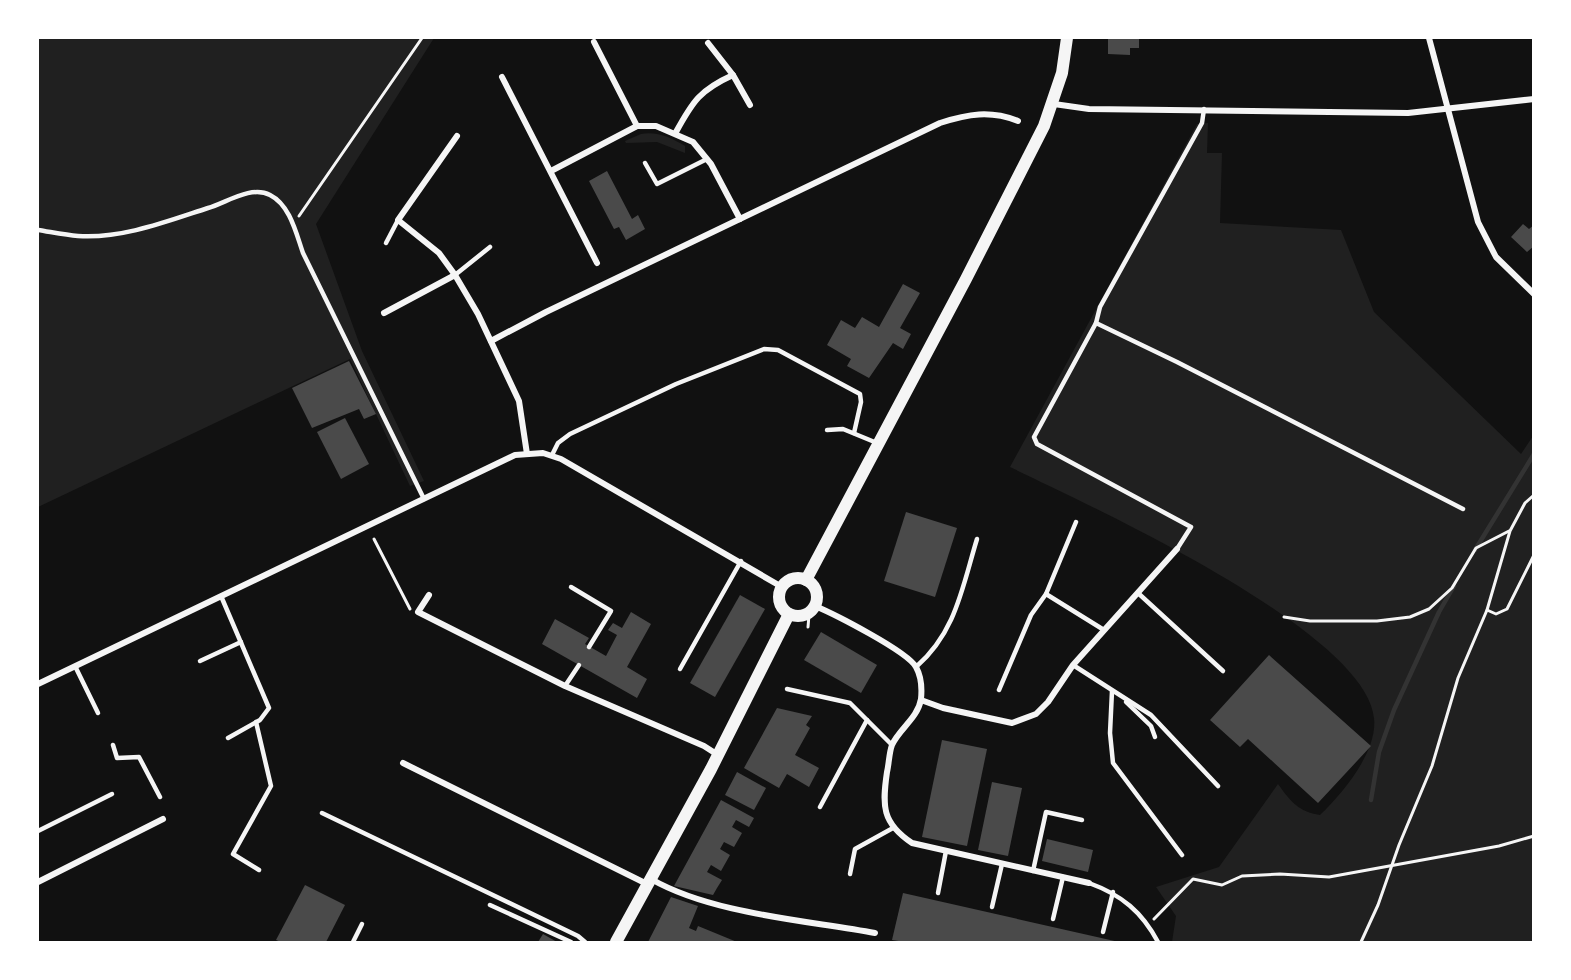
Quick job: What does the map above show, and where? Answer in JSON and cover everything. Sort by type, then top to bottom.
[{"type":"main road","points":[[806,579],[1013,190],[1054,104],[1067,38]]},
{"type":"main road","points":[[791,579],[806,579],[816,589],[818,595],[812,610],[796,616],[789,614],[780,604],[782,587],[791,579]]},
{"type":"main road","points":[[616,942],[718,755],[789,614]]},
{"type":"street","points":[[1429,38],[1478,222],[1496,257],[1533,294]]},
{"type":"street","points":[[594,42],[637,126]]},
{"type":"street","points":[[708,43],[733,75],[750,105]]},
{"type":"street","points":[[676,132],[693,101],[707,87],[733,75]]},
{"type":"street","points":[[502,77],[597,263]]},
{"type":"street","points":[[1054,104],[1089,109],[1408,113],[1533,99]]},
{"type":"street","points":[[491,341],[940,123],[981,113],[1004,115],[1017,121]]},
{"type":"street","points":[[551,171],[637,126],[656,126],[676,132],[693,142],[707,159],[740,219]]},
{"type":"street","points":[[457,136],[398,220],[439,253],[455,275],[491,341],[519,401],[527,454]]},
{"type":"street","points":[[384,313],[455,275]]},
{"type":"street","points":[[38,684],[424,499],[495,462],[527,454],[552,455],[741,561],[782,587]]},
{"type":"street","points":[[921,700],[943,708],[1012,723],[1036,714],[1048,702],[1073,665],[1177,549]]},
{"type":"street","points":[[429,595],[418,612],[565,686],[704,746],[718,755]]},
{"type":"street","points":[[812,610],[832,613],[901,654],[916,667],[921,681],[921,700],[913,716],[892,745],[883,797],[888,822],[893,828],[912,843],[1089,883]]},
{"type":"street","points":[[403,763],[649,881],[715,904],[875,933]]},
{"type":"street","points":[[38,882],[163,819]]},
{"type":"lane","points":[[1177,549],[1191,527],[1038,444],[1034,437],[1096,323],[1100,307],[1202,123],[1204,109]]},
{"type":"lane","points":[[645,163],[657,184],[707,159]]},
{"type":"lane","points":[[38,230],[79,236],[121,233],[206,209],[248,193],[269,194],[284,207],[293,224],[303,253],[424,499]]},
{"type":"lane","points":[[386,243],[398,220]]},
{"type":"lane","points":[[455,275],[490,247]]},
{"type":"lane","points":[[1096,323],[1177,362],[1463,509]]},
{"type":"lane","points":[[552,455],[558,443],[570,434],[676,384],[764,349],[778,350],[860,394],[861,402],[854,433]]},
{"type":"lane","points":[[827,430],[843,429],[879,444]]},
{"type":"lane","points":[[999,690],[1031,615],[1046,594],[1076,522]]},
{"type":"lane","points":[[916,667],[935,650],[949,628],[977,539]]},
{"type":"lane","points":[[680,669],[741,561]]},
{"type":"lane","points":[[571,587],[611,611],[589,647]]},
{"type":"lane","points":[[1046,594],[1104,630]]},
{"type":"lane","points":[[1138,594],[1222,671]]},
{"type":"lane","points":[[221,596],[269,708],[256,722],[228,738]]},
{"type":"lane","points":[[200,661],[241,642]]},
{"type":"lane","points":[[565,686],[579,664]]},
{"type":"lane","points":[[1073,665],[1150,715],[1218,786]]},
{"type":"lane","points":[[75,666],[98,713]]},
{"type":"lane","points":[[788,689],[850,703],[892,745]]},
{"type":"lane","points":[[1112,691],[1110,733],[1113,763],[1182,855]]},
{"type":"lane","points":[[1122,698],[1150,726],[1155,737]]},
{"type":"lane","points":[[820,807],[867,720]]},
{"type":"lane","points":[[256,722],[271,786],[233,854],[259,870]]},
{"type":"lane","points":[[113,745],[117,758],[139,757],[160,796]]},
{"type":"lane","points":[[38,831],[112,794]]},
{"type":"lane","points":[[1033,871],[1046,812],[1082,820]]},
{"type":"lane","points":[[322,813],[578,936],[585,942]]},
{"type":"lane","points":[[850,874],[855,849],[893,828]]},
{"type":"lane","points":[[938,893],[946,851]]},
{"type":"lane","points":[[992,907],[1002,864]]},
{"type":"lane","points":[[1053,919],[1063,877]]},
{"type":"lane","points":[[1089,883],[1113,892],[1148,924],[1158,942]]},
{"type":"lane","points":[[1103,932],[1113,892]]},
{"type":"lane","points":[[490,905],[571,942]]},
{"type":"lane","points":[[353,942],[362,924]]},
{"type":"path","points":[[293,224],[422,38]]},
{"type":"path","points":[[1361,942],[1378,905],[1432,766],[1458,678],[1487,610],[1510,531],[1525,503],[1533,495]]},
{"type":"path","points":[[1284,617],[1310,621],[1377,621],[1410,617],[1429,609],[1452,588],[1476,548],[1510,531]]},
{"type":"path","points":[[374,539],[407,608],[418,612]]},
{"type":"path","points":[[1487,610],[1496,614],[1507,609],[1533,555]]},
{"type":"path","points":[[808,627],[812,610]]},
{"type":"path","points":[[1148,924],[1193,879],[1222,885],[1242,876],[1280,874],[1329,877],[1499,846],[1533,836]]},
{"type":"shaded area","points":[[38,38],[434,38],[316,224],[362,351],[424,481],[410,486],[350,359],[38,507]]},
{"type":"shaded area","points":[[1208,123],[1207,153],[1222,153],[1220,223],[1341,230],[1374,312],[1521,454],[1533,436],[1533,942],[1172,942],[1176,916],[1156,887],[1219,867],[1278,784],[1296,805],[1320,815],[1357,771],[1365,757],[1374,731],[1374,718],[1359,683],[1324,647],[1275,610],[1217,573],[1156,539],[1010,467],[1197,124]]},
{"type":"shaded area","points":[[653,133],[670,138],[685,146],[685,153],[657,142],[626,143],[625,141],[641,134]]},
{"type":"building","points":[[1108,38],[1139,38],[1139,48],[1130,48],[1130,55],[1108,54]]},
{"type":"building","points":[[607,171],[632,219],[638,215],[645,229],[626,240],[619,227],[614,229],[589,181]]},
{"type":"building","points":[[1523,224],[1529,229],[1534,225],[1534,246],[1527,252],[1511,237]]},
{"type":"building","points":[[903,284],[920,293],[900,328],[911,334],[903,349],[893,343],[869,378],[847,366],[851,359],[827,345],[841,320],[855,328],[862,317],[879,327]]},
{"type":"building","points":[[349,361],[376,414],[364,419],[359,409],[312,428],[292,388]]},
{"type":"building","points":[[345,418],[369,464],[341,479],[317,432]]},
{"type":"building","points":[[906,512],[957,528],[935,597],[884,581]]},
{"type":"building","points":[[740,595],[765,609],[715,697],[690,683]]},
{"type":"building","points":[[631,612],[651,624],[627,667],[647,679],[637,698],[542,644],[555,619],[589,638],[585,644],[606,656],[617,635],[608,630],[613,623],[622,628]]},
{"type":"building","points":[[821,632],[877,665],[861,693],[804,660]]},
{"type":"building","points":[[1269,655],[1371,746],[1318,803],[1248,739],[1240,747],[1210,720]]},
{"type":"building","points":[[777,708],[812,716],[806,725],[810,728],[795,755],[819,768],[809,787],[787,774],[779,788],[744,768]]},
{"type":"building","points":[[942,740],[987,749],[967,846],[922,837]]},
{"type":"building","points":[[737,772],[766,788],[754,810],[725,795]]},
{"type":"building","points":[[992,782],[1022,788],[1008,856],[978,850]]},
{"type":"building","points":[[721,800],[754,818],[749,827],[736,820],[732,827],[742,833],[734,847],[724,842],[720,849],[730,855],[721,871],[711,865],[707,872],[722,880],[713,895],[674,886]]},
{"type":"building","points":[[1047,839],[1093,850],[1088,872],[1042,861]]},
{"type":"building","points":[[305,885],[345,905],[326,942],[276,940]]},
{"type":"building","points":[[903,893],[1119,942],[905,942],[892,940]]},
{"type":"building","points":[[671,897],[698,906],[689,928],[696,931],[698,926],[737,942],[648,942]]},
{"type":"building","points":[[543,934],[557,942],[538,942]]},
{"type":"waterway","points":[[1475,550],[1534,454]]},
{"type":"waterway","points":[[1371,800],[1379,752],[1394,710],[1439,612],[1454,586]]}]
